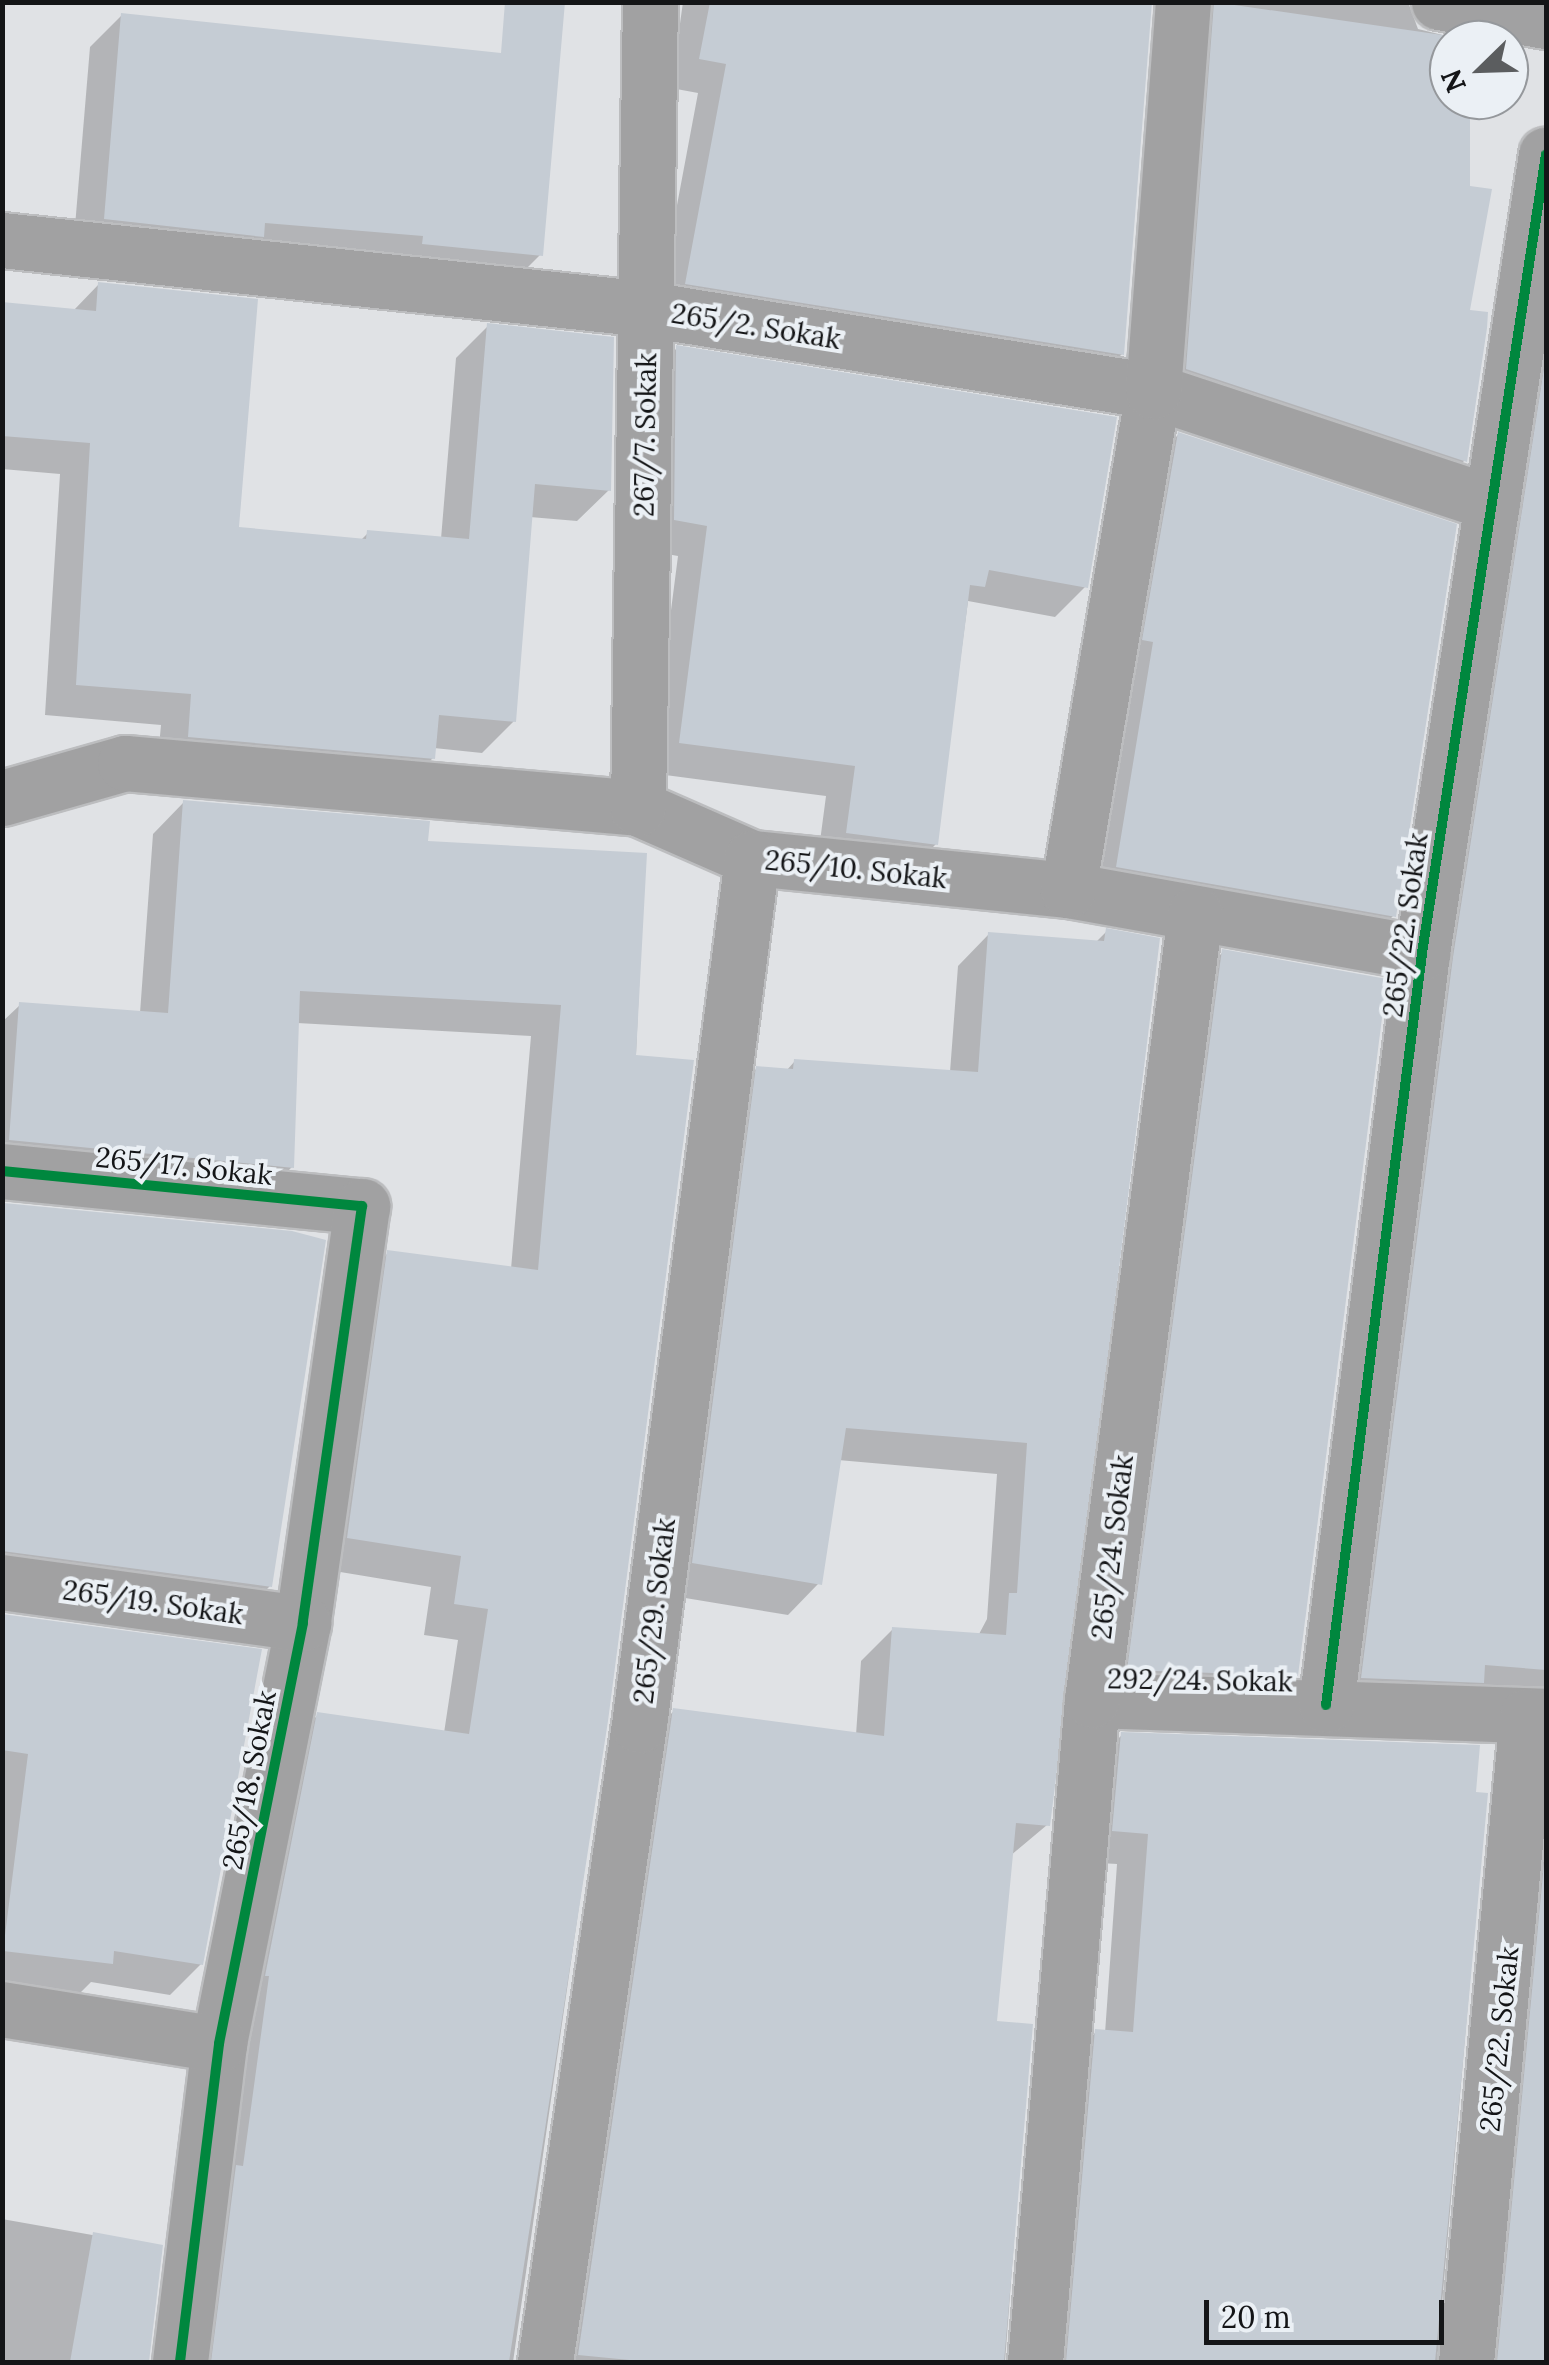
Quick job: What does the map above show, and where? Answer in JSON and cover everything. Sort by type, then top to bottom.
[{"type":"street","name":"267/7. Sokak","points":[[638,808],[650,2]]},
{"type":"street","points":[[1068,890],[1153,390],[1183,2]]},
{"type":"street","points":[[1438,2],[1546,21]]},
{"type":"street","name":"265/22. Sokak","points":[[1326,1705],[1422,953],[1546,155]]},
{"type":"street","name":"265/2. Sokak","points":[[2,240],[647,309],[1153,390],[1492,503]]},
{"type":"street","name":"265/10. Sokak","points":[[2,798],[125,763],[638,808],[752,858],[1068,890],[1422,953]]},
{"type":"street","name":"265/29. Sokak","points":[[545,2362],[639,1725],[752,858]]},
{"type":"street","name":"265/24. Sokak","points":[[1034,2362],[1092,1700],[1195,914]]},
{"type":"street","name":"265/17. Sokak","points":[[2,1171],[362,1206]]},
{"type":"street","name":"265/18. Sokak","points":[[180,2362],[219,2044],[303,1623],[362,1206]]},
{"type":"street","name":"265/19. Sokak","points":[[2,1582],[303,1623]]},
{"type":"street","name":"292/24. Sokak","points":[[1092,1700],[1326,1705],[1537,1716]]},
{"type":"street","name":"265/22. Sokak","points":[[1466,2362],[1537,1716]]},
{"type":"street","points":[[2,2010],[219,2044]]},
{"type":"building","points":[[505,2],[565,2],[543,256],[422,244],[423,236],[265,223],[264,237],[104,219],[121,13],[501,53]]},
{"type":"building","points":[[710,2],[1152,2],[1124,355],[685,284],[726,64],[699,59]]},
{"type":"building","points":[[1214,2],[1429,33],[1429,120],[1470,120],[1470,186],[1492,189],[1470,310],[1488,312],[1467,462],[1186,369]]},
{"type":"building","points":[[98,282],[258,299],[239,527],[366,539],[367,530],[469,539],[487,323],[614,337],[611,491],[535,484],[516,722],[439,715],[435,759],[188,737],[191,694],[76,685],[90,443],[2,436],[2,302],[96,311]]},
{"type":"building","points":[[676,345],[1117,417],[1088,588],[989,570],[985,587],[970,585],[938,845],[846,833],[855,766],[679,743],[707,526],[674,520]]},
{"type":"building","points":[[1546,355],[1546,1670],[1485,1665],[1484,1683],[1361,1678],[1453,957]]},
{"type":"building","points":[[1178,432],[1457,524],[1396,917],[1116,867],[1153,642],[1142,640]]},
{"type":"building","points":[[183,800],[430,821],[428,841],[647,853],[636,1055],[694,1060],[608,1721],[509,2362],[211,2362],[236,2165],[243,2166],[269,1976],[265,1976],[317,1712],[469,1734],[488,1609],[454,1604],[461,1556],[347,1538],[387,1250],[538,1270],[561,1005],[300,991],[294,1168],[9,1140],[19,1002],[168,1013]]},
{"type":"building","points":[[1106,928],[1160,938],[1050,1826],[1016,1823],[997,2021],[1033,2024],[1004,2362],[650,2362],[578,2355],[673,1708],[884,1736],[892,1627],[1006,1635],[1009,1593],[1017,1593],[1027,1443],[846,1428],[822,1585],[692,1563],[756,1066],[793,1069],[794,1059],[978,1072],[988,932],[1104,941]]},
{"type":"building","points":[[1222,949],[1387,979],[1298,1676],[1127,1670]]},
{"type":"building","points":[[4,1203],[292,1231],[326,1240],[272,1587],[2,1551]]},
{"type":"building","points":[[2,1614],[262,1649],[203,1965],[114,1951],[113,1964],[3,1951],[28,1754],[2,1750]]},
{"type":"building","points":[[1121,1732],[1480,1745],[1476,1792],[1488,1793],[1435,2362],[1066,2362],[1095,2029],[1133,2032],[1148,1834],[1112,1831]]},
{"type":"building","points":[[1546,1842],[1546,2362],[1497,2362]]},
{"type":"building","points":[[93,2232],[163,2245],[149,2362],[70,2362]]},
{"type":"cycle path","points":[[1326,1705],[1422,953],[1546,155]]},
{"type":"cycle path","points":[[2,1171],[362,1206],[303,1623],[219,2044],[180,2362]]}]
